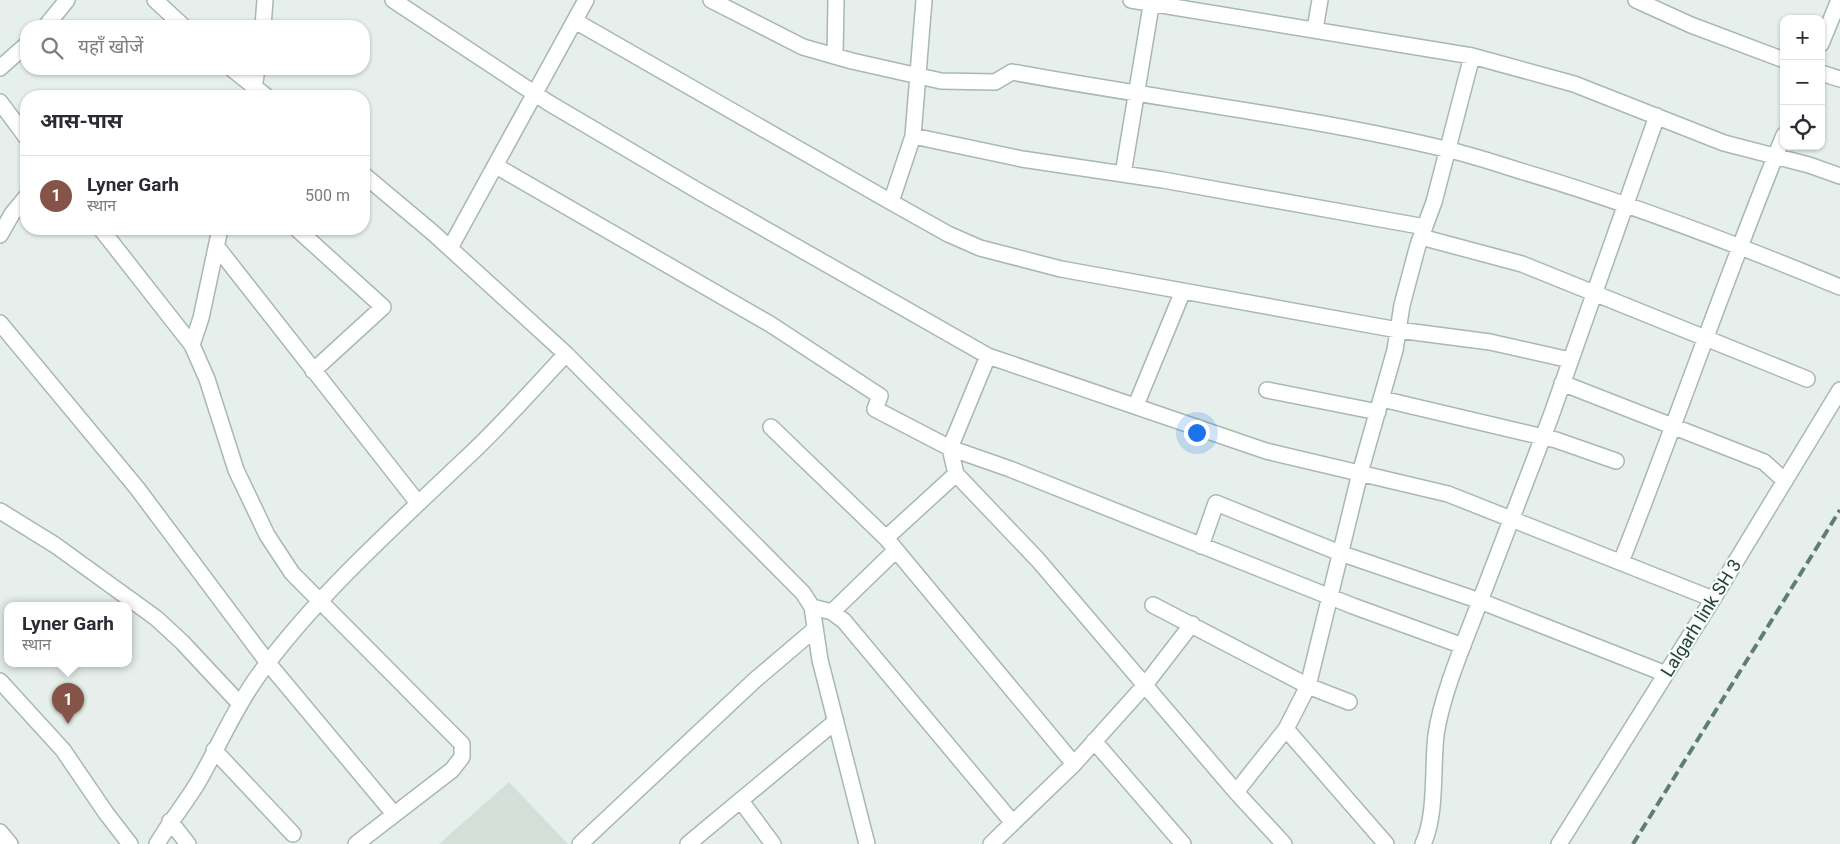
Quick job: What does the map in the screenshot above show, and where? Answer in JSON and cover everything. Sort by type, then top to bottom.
[{"type":"street","points":[[51,20],[67,0]]},
{"type":"street","points":[[155,0],[177,20]]},
{"type":"street","points":[[263,20],[265,0]]},
{"type":"street","points":[[393,0],[536,94],[700,192],[988,356],[1266,451],[1448,494],[1713,599]]},
{"type":"street","points":[[450,248],[586,0]]},
{"type":"street","points":[[712,0],[803,47],[941,81],[995,82],[1012,72],[1135,93],[1284,115],[1447,149],[1625,203],[1740,246],[1840,287]]},
{"type":"street","points":[[835,56],[836,0]]},
{"type":"street","points":[[890,202],[913,136],[924,0]]},
{"type":"street","points":[[1131,0],[1472,56],[1574,84],[1724,142],[1840,176]]},
{"type":"street","points":[[1315,29],[1320,0]]},
{"type":"street","points":[[1636,0],[1664,6],[1691,25],[1780,58]]},
{"type":"street","points":[[1825,34],[1839,0]]},
{"type":"street","points":[[1123,174],[1151,2]]},
{"type":"street","points":[[575,20],[890,202],[948,234],[980,248],[1061,269],[1398,330],[1490,342],[1570,360]]},
{"type":"street","points":[[0,68],[20,50]]},
{"type":"street","points":[[1236,792],[1286,729],[1308,686],[1360,473],[1380,405],[1402,305],[1423,232],[1434,202],[1472,56]]},
{"type":"street","points":[[1825,74],[1840,78]]},
{"type":"street","points":[[238,75],[255,90]]},
{"type":"street","points":[[257,75],[258,90]]},
{"type":"street","points":[[0,102],[20,129]]},
{"type":"street","points":[[1423,844],[1429,826],[1436,733],[1463,646],[1543,437],[1657,116]]},
{"type":"street","points":[[913,136],[1022,159],[1123,174],[1423,232],[1522,264],[1594,291],[1807,379]]},
{"type":"street","points":[[1622,562],[1675,428],[1740,246],[1780,144]]},
{"type":"street","points":[[496,166],[770,324],[880,396],[875,409],[950,448],[1010,469],[1330,597],[1463,646]]},
{"type":"street","points":[[370,180],[450,248],[566,354],[804,592],[812,607],[820,660],[867,844]]},
{"type":"street","points":[[0,235],[20,204]]},
{"type":"street","points":[[106,235],[192,344],[207,379],[236,470],[267,535],[292,574],[462,744],[462,757],[452,770],[356,844]]},
{"type":"street","points":[[192,344],[201,318],[219,235]]},
{"type":"street","points":[[304,235],[383,307],[313,371]]},
{"type":"street","points":[[217,247],[418,503]]},
{"type":"street","points":[[1136,405],[1183,291]]},
{"type":"street","points":[[0,323],[137,488],[268,663],[394,814]]},
{"type":"street","points":[[157,844],[170,821],[196,784],[240,704],[268,663],[320,602],[418,503],[466,459],[566,354]]},
{"type":"street","points":[[988,356],[950,448],[956,474],[1038,560],[1236,792],[1284,844]]},
{"type":"street","points":[[1562,383],[1764,462],[1784,481]]},
{"type":"street","points":[[1266,390],[1380,405],[1543,437],[1616,461]]},
{"type":"street","name":"Lalgarh link SH 3","points":[[1559,844],[1713,599],[1840,390]]},
{"type":"street","points":[[771,427],[886,538],[1074,764]]},
{"type":"street","points":[[886,538],[956,474]]},
{"type":"street","points":[[1201,546],[1216,503],[1340,553],[1480,601],[1666,674]]},
{"type":"street","points":[[0,511],[55,545],[156,618],[182,642],[240,704]]},
{"type":"street","points":[[832,612],[896,550]]},
{"type":"street","points":[[1154,605],[1308,686],[1349,702]]},
{"type":"street","points":[[812,607],[832,612],[844,621],[1013,823]]},
{"type":"street","points":[[991,844],[1074,764],[1145,685],[1192,624]]},
{"type":"street","points":[[580,844],[754,680],[815,628]]},
{"type":"street","points":[[0,681],[63,750],[106,813],[130,844]]},
{"type":"street","points":[[688,844],[836,721]]},
{"type":"street","points":[[1286,729],[1386,844]]},
{"type":"street","points":[[1094,741],[1183,844]]},
{"type":"street","points":[[214,750],[293,834]]},
{"type":"street","points":[[741,801],[773,844]]},
{"type":"street","points":[[170,821],[188,844]]},
{"type":"street","points":[[0,832],[10,844]]},
{"type":"shaded area","points":[[509,782],[568,844],[439,844]]},
{"type":"railway","points":[[1633,844],[1840,510]]},
{"type":"place","name":"Lyner Garh","points":[[68,724]]}]
